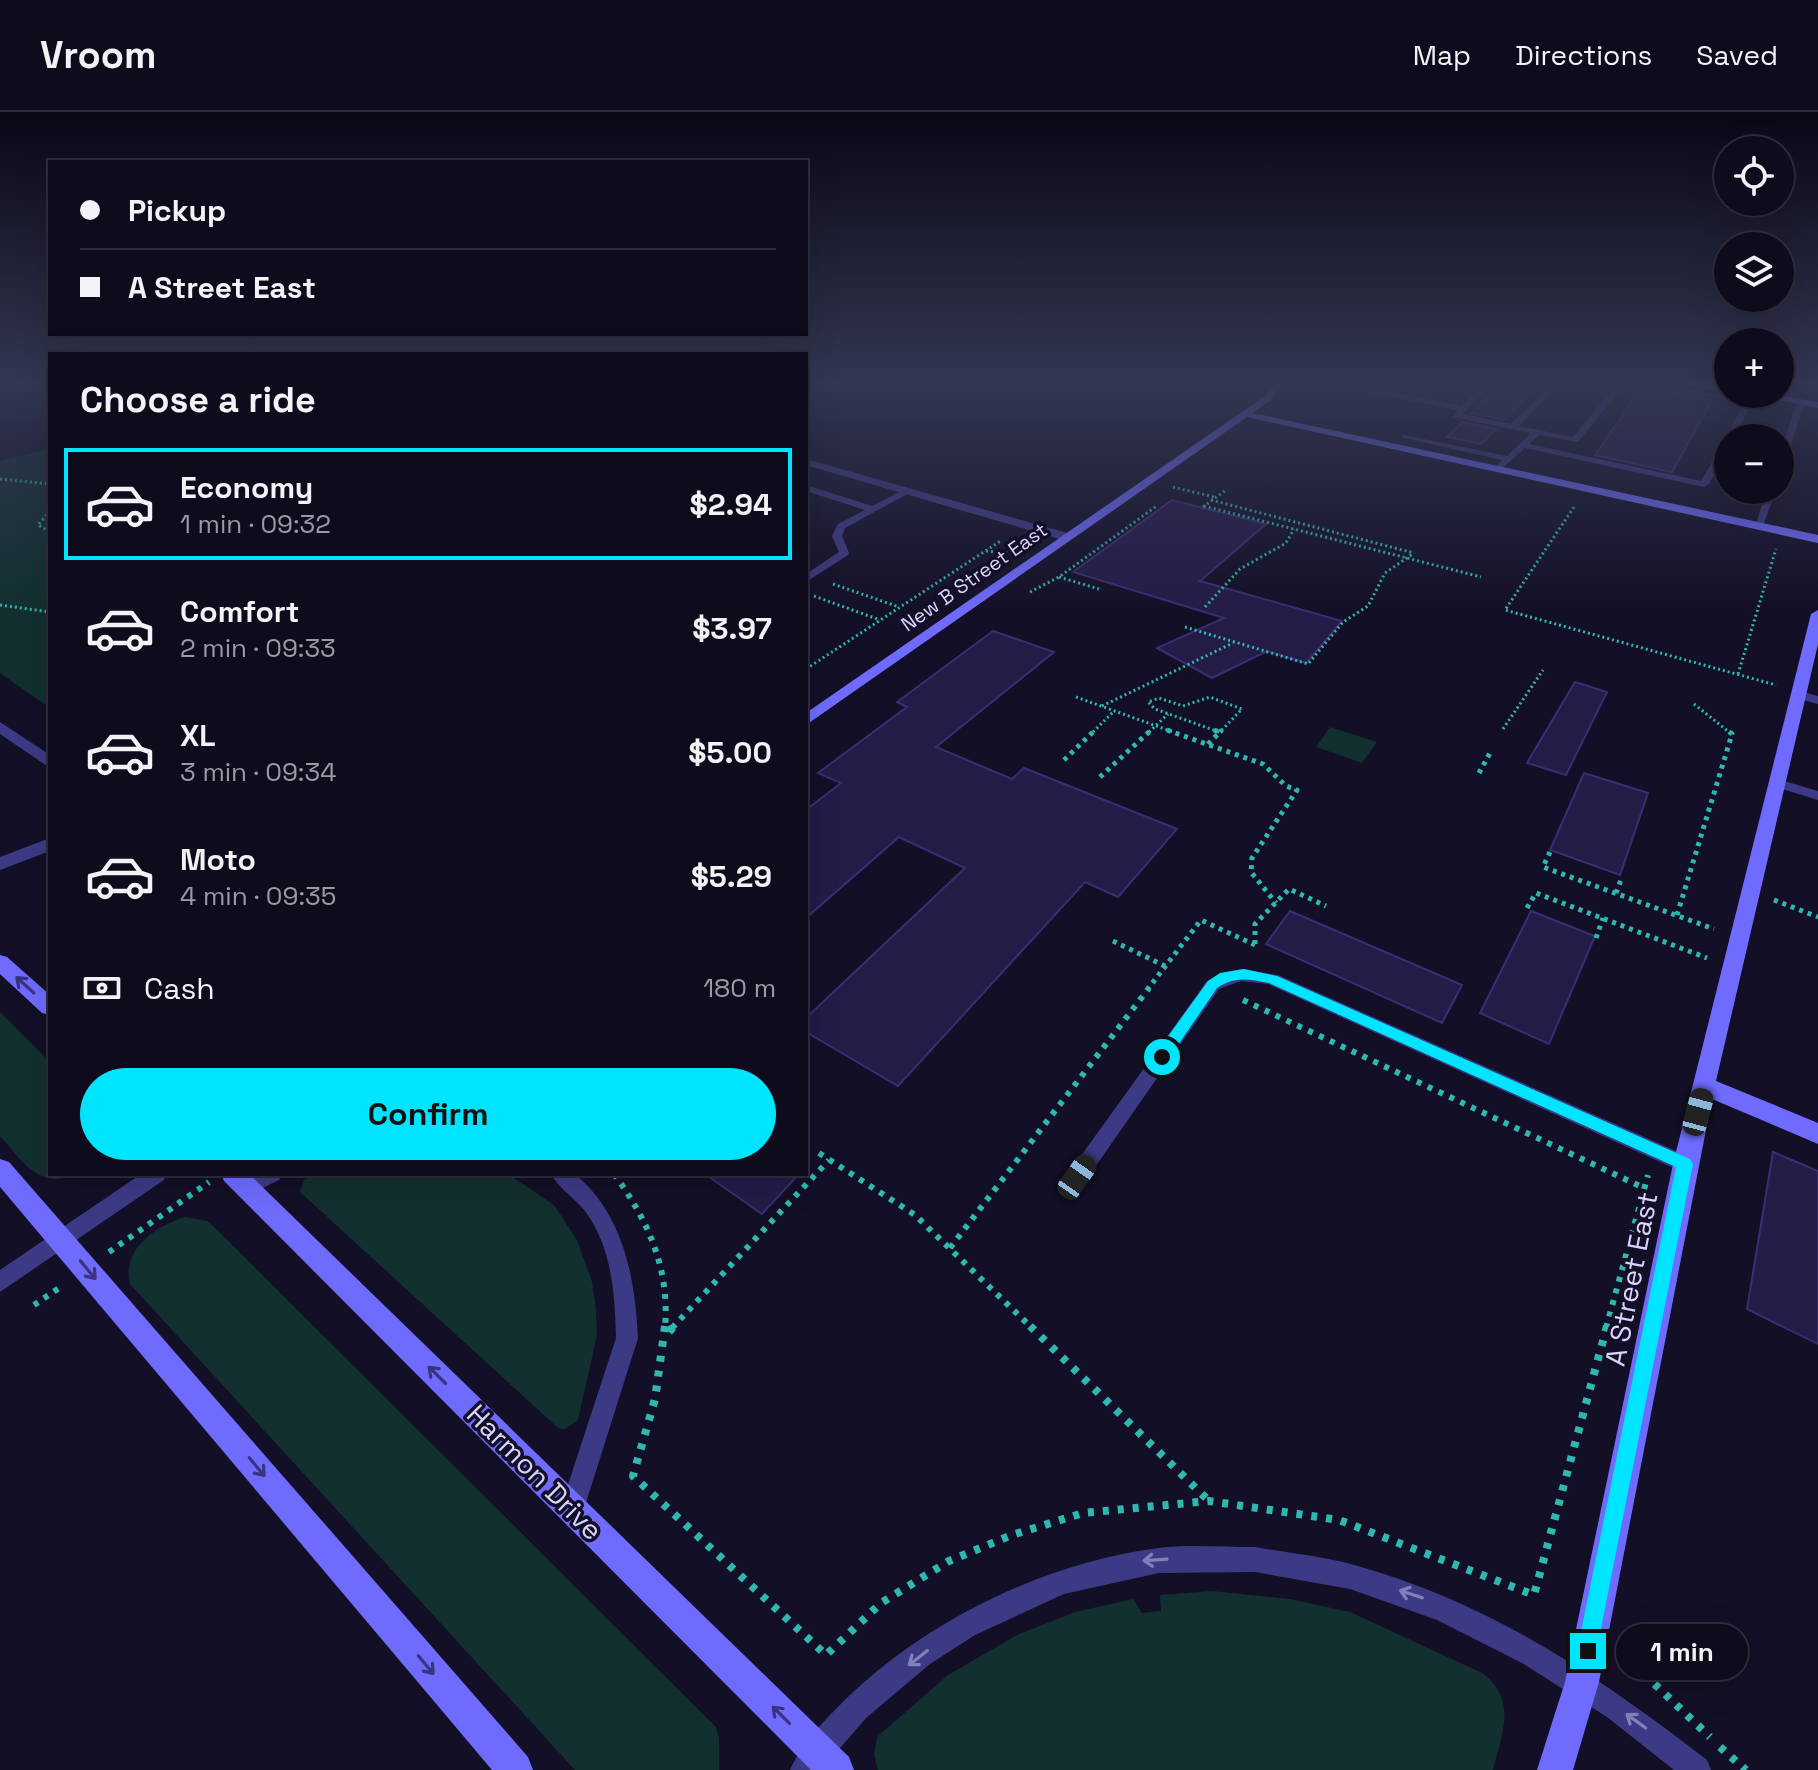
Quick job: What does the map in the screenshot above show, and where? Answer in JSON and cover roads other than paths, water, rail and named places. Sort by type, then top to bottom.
[{"type":"street","name":"New B Street East","points":[[808,719],[1178,459]]},
{"type":"street","points":[[1454,459],[1818,539]]},
{"type":"street","points":[[808,463],[1067,537]]},
{"type":"street","name":"A Street East","points":[[1555,1770],[1582,1682],[1685,1164],[1777,783],[1806,695],[1818,614]]},
{"type":"street","points":[[0,727],[48,762]]},
{"type":"street","points":[[0,864],[48,845]]},
{"type":"street","points":[[0,962],[48,1005]]},
{"type":"street","points":[[1705,1086],[1818,1134]]},
{"type":"street","points":[[0,1169],[515,1770]]},
{"type":"street","name":"Harmon Drive","points":[[242,1177],[572,1509],[819,1764]]},
{"type":"lane","points":[[1498,469],[1509,459]]},
{"type":"lane","points":[[1590,459],[1704,484],[1714,466]]},
{"type":"lane","points":[[808,489],[871,509]]},
{"type":"lane","points":[[808,577],[844,553],[837,536],[841,526],[908,491]]},
{"type":"lane","points":[[1758,526],[1766,504]]},
{"type":"lane","points":[[1777,783],[1818,796]]},
{"type":"lane","points":[[1077,1177],[1213,985],[1225,977],[1244,973],[1272,979],[1685,1164]]},
{"type":"lane","points":[[0,1282],[154,1176]]},
{"type":"lane","points":[[564,1176],[582,1188],[611,1233],[627,1308],[627,1338],[572,1509]]},
{"type":"lane","points":[[819,1764],[878,1690],[940,1641],[1004,1604],[1070,1577],[1137,1561],[1235,1558],[1277,1561],[1350,1575],[1425,1599],[1502,1634],[1582,1682],[1697,1770]]}]
